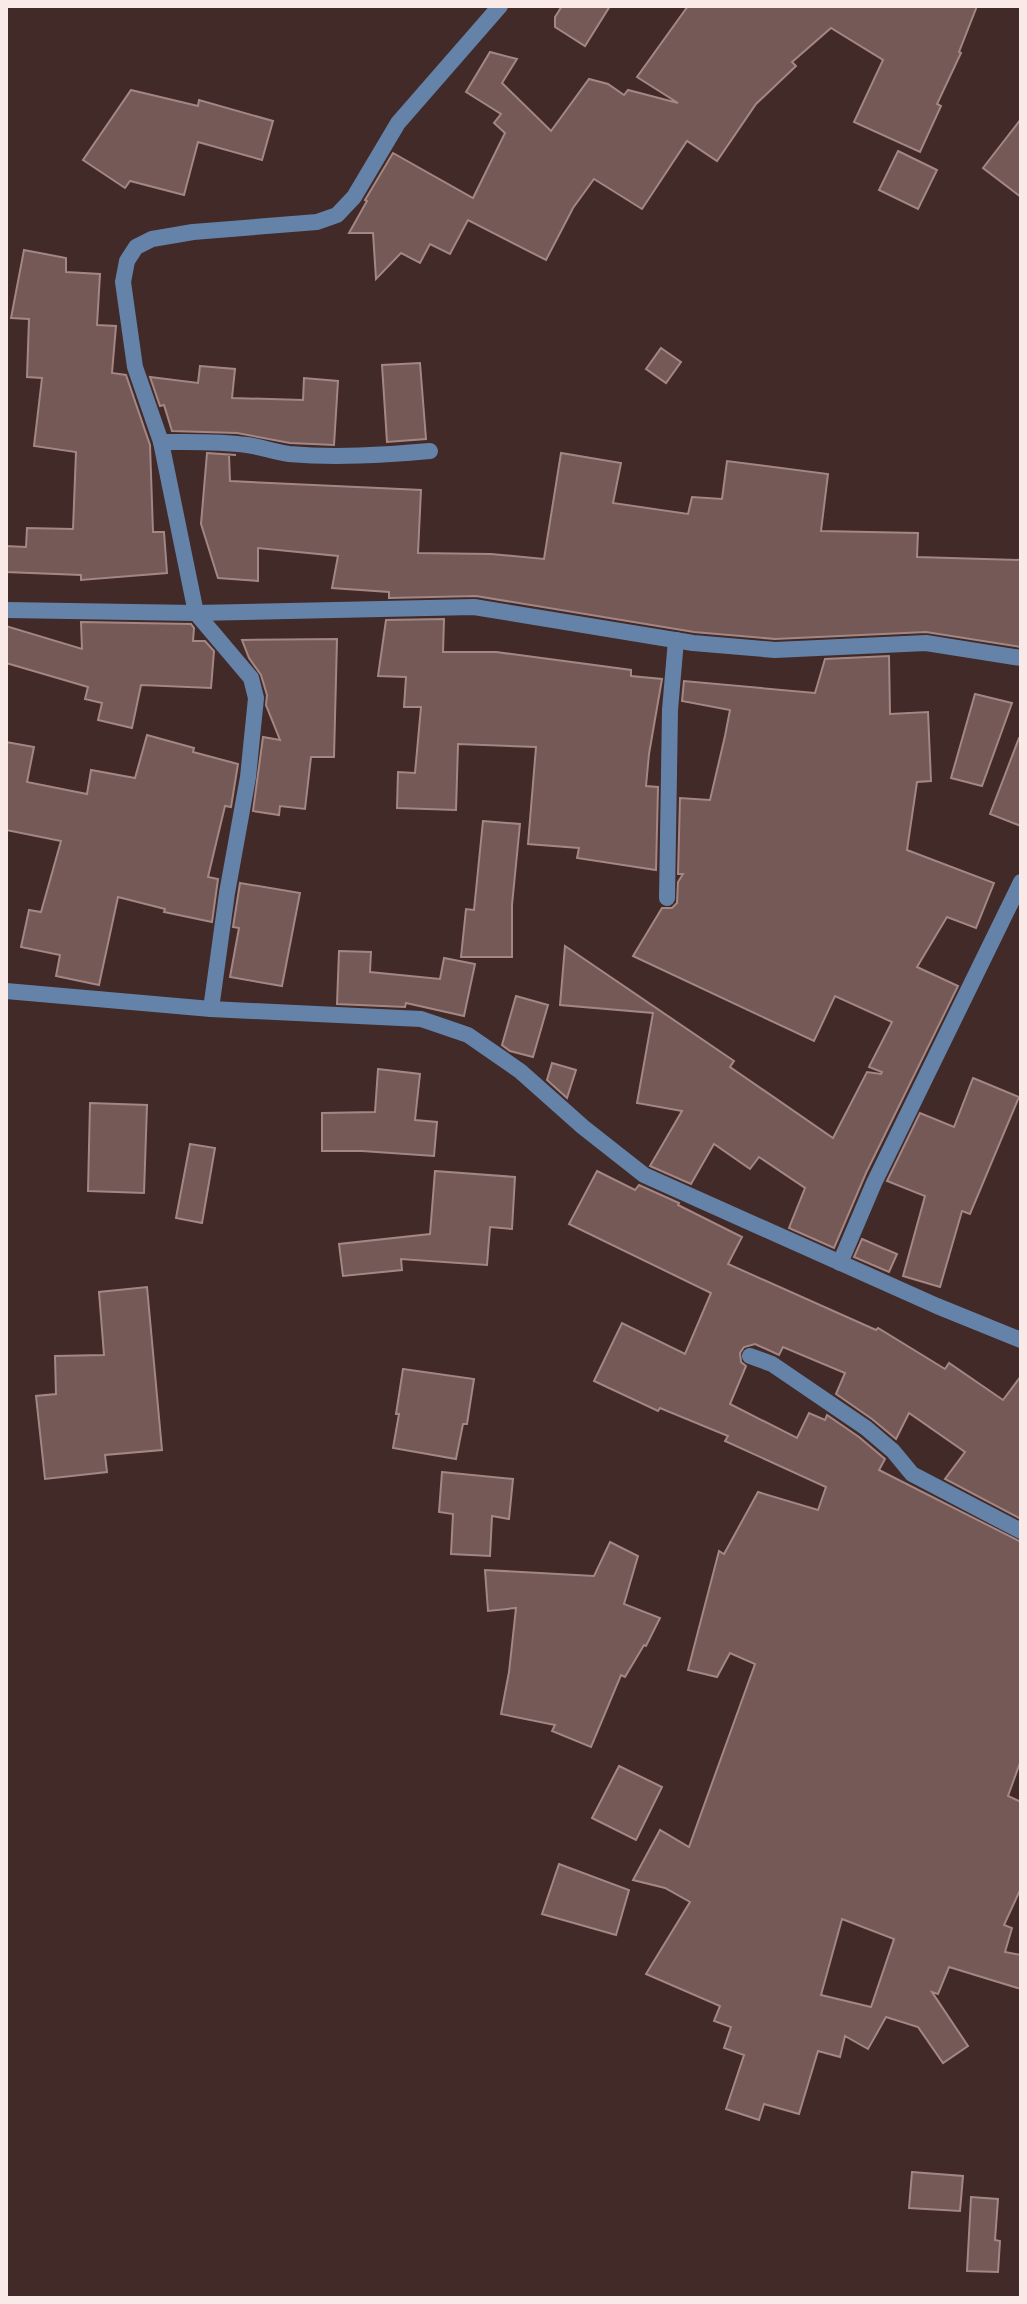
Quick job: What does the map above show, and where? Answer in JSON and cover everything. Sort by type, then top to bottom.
[{"type":"street","points":[[211,1009],[227,893],[248,777],[256,698],[251,678],[196,613],[161,442],[135,367],[123,282],[127,261],[136,247],[152,239],[193,232],[305,224],[337,215],[354,197],[398,123],[500,6]]},
{"type":"street","points":[[161,442],[246,445],[284,453],[324,456],[430,451]]},
{"type":"street","points":[[6,610],[196,613],[474,607],[676,640],[775,650],[926,643],[1021,658]]},
{"type":"street","points":[[667,898],[670,710],[676,640]]},
{"type":"street","points":[[840,1263],[874,1183],[1021,882]]},
{"type":"street","points":[[6,991],[211,1009],[421,1019],[468,1035],[520,1071],[583,1127],[644,1175],[937,1306],[1021,1340]]},
{"type":"street","points":[[750,1356],[772,1364],[866,1428],[893,1451],[912,1474],[1021,1531]]},
{"type":"building","points":[[562,6],[610,6],[585,46],[555,27],[555,17]]},
{"type":"building","points":[[688,6],[977,6],[961,53],[937,104],[941,106],[920,152],[854,122],[883,60],[831,28],[792,62],[796,66],[756,104],[717,161],[687,141],[642,209],[594,179],[573,208],[546,260],[468,220],[450,254],[430,244],[420,263],[401,253],[376,279],[373,233],[349,233],[393,153],[473,198],[505,133],[494,123],[501,114],[466,92],[490,52],[517,59],[502,83],[551,131],[589,79],[608,84],[624,95],[628,90],[678,103],[637,77]]},
{"type":"building","points":[[131,90],[198,106],[199,100],[273,121],[262,160],[198,142],[184,195],[130,181],[125,188],[83,160]]},
{"type":"building","points":[[1021,119],[1021,197],[983,168]]},
{"type":"building","points":[[898,151],[937,170],[918,209],[879,190]]},
{"type":"building","points":[[24,250],[66,258],[66,272],[100,274],[97,325],[116,326],[112,373],[126,375],[150,445],[153,532],[164,532],[167,573],[81,580],[81,575],[6,572],[6,546],[26,547],[27,528],[73,529],[76,452],[34,446],[42,378],[27,377],[29,319],[11,318]]},
{"type":"building","points":[[661,348],[681,362],[666,383],[646,369]]},
{"type":"building","points":[[420,363],[426,439],[387,442],[382,365]]},
{"type":"building","points":[[200,366],[235,369],[232,398],[303,400],[304,378],[338,381],[334,445],[290,443],[237,433],[172,431],[164,405],[160,406],[150,377],[198,383]]},
{"type":"building","points":[[207,453],[236,455],[229,455],[230,481],[421,490],[418,553],[491,554],[544,559],[561,453],[621,463],[613,503],[688,514],[692,497],[722,499],[727,461],[828,474],[821,531],[918,533],[917,557],[1021,560],[1021,647],[926,632],[775,639],[694,632],[476,596],[389,598],[389,592],[332,588],[338,556],[258,548],[258,581],[218,578],[201,524]]},
{"type":"building","points":[[444,619],[443,652],[496,652],[631,670],[631,676],[662,679],[646,786],[658,787],[656,870],[577,858],[579,848],[528,844],[536,747],[458,744],[456,810],[397,808],[398,772],[415,773],[421,707],[404,707],[406,677],[378,676],[386,620]]},
{"type":"building","points":[[81,622],[191,624],[194,628],[193,641],[205,641],[214,651],[211,688],[141,685],[132,728],[98,720],[102,703],[85,699],[88,687],[6,663],[6,626],[82,649]]},
{"type":"building","points":[[337,639],[334,757],[311,757],[305,809],[280,806],[279,815],[253,811],[263,737],[280,740],[266,705],[267,695],[261,675],[249,658],[242,640]]},
{"type":"building","points":[[889,656],[890,714],[928,712],[931,781],[917,782],[907,850],[994,883],[976,928],[947,917],[917,967],[958,986],[866,1173],[834,1248],[789,1228],[805,1188],[759,1157],[750,1169],[714,1144],[691,1184],[650,1166],[682,1111],[637,1103],[653,1013],[560,1005],[565,946],[734,1061],[730,1067],[833,1138],[867,1072],[881,1074],[869,1067],[892,1022],[835,996],[814,1041],[633,956],[662,908],[672,908],[677,903],[678,882],[683,874],[678,874],[680,798],[710,800],[730,710],[682,701],[684,681],[815,693],[825,659]]},
{"type":"building","points":[[975,694],[1012,703],[982,786],[951,778]]},
{"type":"building","points":[[147,735],[238,764],[231,807],[225,806],[208,877],[218,879],[212,922],[164,912],[165,909],[118,897],[99,985],[56,976],[60,955],[21,947],[29,910],[41,912],[61,841],[6,830],[6,742],[34,747],[27,782],[87,794],[91,770],[135,778]]},
{"type":"building","points":[[1021,738],[1021,826],[990,814]]},
{"type":"building","points":[[483,821],[520,824],[512,905],[512,957],[461,957],[466,909],[474,910]]},
{"type":"building","points":[[240,883],[300,893],[282,986],[230,977],[239,928],[233,927]]},
{"type":"building","points":[[339,951],[371,952],[370,972],[440,979],[444,958],[475,964],[464,1016],[406,1003],[405,1007],[337,1004]]},
{"type":"building","points":[[516,996],[548,1005],[533,1057],[510,1051],[502,1045]]},
{"type":"building","points":[[552,1063],[576,1070],[567,1098],[547,1080]]},
{"type":"building","points":[[378,1069],[420,1074],[415,1120],[437,1122],[434,1156],[322,1151],[322,1113],[375,1112]]},
{"type":"building","points":[[973,1078],[1019,1097],[970,1214],[962,1211],[940,1287],[903,1276],[925,1196],[887,1181],[920,1113],[954,1127]]},
{"type":"building","points":[[90,1103],[147,1105],[144,1193],[88,1191]]},
{"type":"building","points":[[190,1144],[215,1148],[202,1223],[176,1218]]},
{"type":"building","points":[[435,1171],[515,1177],[512,1229],[490,1227],[487,1265],[401,1259],[402,1270],[343,1276],[339,1244],[430,1234]]},
{"type":"building","points":[[597,1171],[635,1190],[639,1185],[742,1237],[728,1264],[876,1330],[878,1328],[945,1369],[949,1363],[1003,1400],[1021,1376],[1021,1519],[945,1479],[965,1452],[909,1413],[896,1439],[836,1394],[845,1373],[783,1347],[779,1355],[755,1344],[744,1347],[740,1353],[741,1362],[746,1366],[730,1404],[797,1438],[809,1413],[825,1420],[827,1415],[885,1459],[879,1470],[1021,1542],[1021,1760],[1008,1796],[1021,1802],[1021,1888],[1004,1925],[1012,1928],[1005,1952],[1021,1955],[1021,1989],[949,1967],[938,1994],[932,1992],[968,2046],[943,2063],[918,2027],[886,2017],[868,2049],[845,2036],[840,2057],[818,2051],[799,2114],[764,2104],[759,2120],[726,2109],[744,2055],[724,2048],[731,2027],[714,2021],[720,2006],[646,1974],[690,1902],[665,1888],[633,1880],[660,1830],[689,1847],[755,1664],[730,1653],[717,1677],[688,1670],[719,1551],[724,1554],[758,1492],[818,1510],[826,1487],[725,1441],[728,1436],[660,1408],[658,1411],[594,1381],[622,1323],[685,1354],[711,1293],[569,1224]],"holes":[[[842,1919],[894,1939],[871,2007],[821,1995]]]},
{"type":"building","points":[[862,1239],[897,1254],[889,1272],[854,1257]]},
{"type":"building","points":[[147,1287],[162,1450],[105,1455],[107,1472],[45,1479],[36,1396],[56,1394],[55,1356],[104,1355],[99,1292]]},
{"type":"building","points":[[403,1369],[474,1379],[467,1424],[463,1424],[456,1459],[393,1448]]},
{"type":"building","points":[[442,1472],[513,1479],[509,1519],[492,1516],[490,1556],[451,1554],[453,1514],[439,1512]]},
{"type":"building","points":[[610,1542],[638,1556],[624,1604],[660,1618],[625,1677],[621,1675],[591,1747],[552,1731],[555,1725],[501,1714],[516,1608],[488,1611],[485,1570],[594,1576]]},
{"type":"building","points":[[619,1766],[662,1787],[636,1840],[592,1818]]},
{"type":"building","points":[[559,1864],[629,1890],[616,1935],[542,1914]]},
{"type":"building","points":[[912,2172],[963,2176],[960,2211],[909,2208]]},
{"type":"building","points":[[971,2197],[998,2199],[995,2240],[1000,2241],[998,2272],[967,2271]]}]
